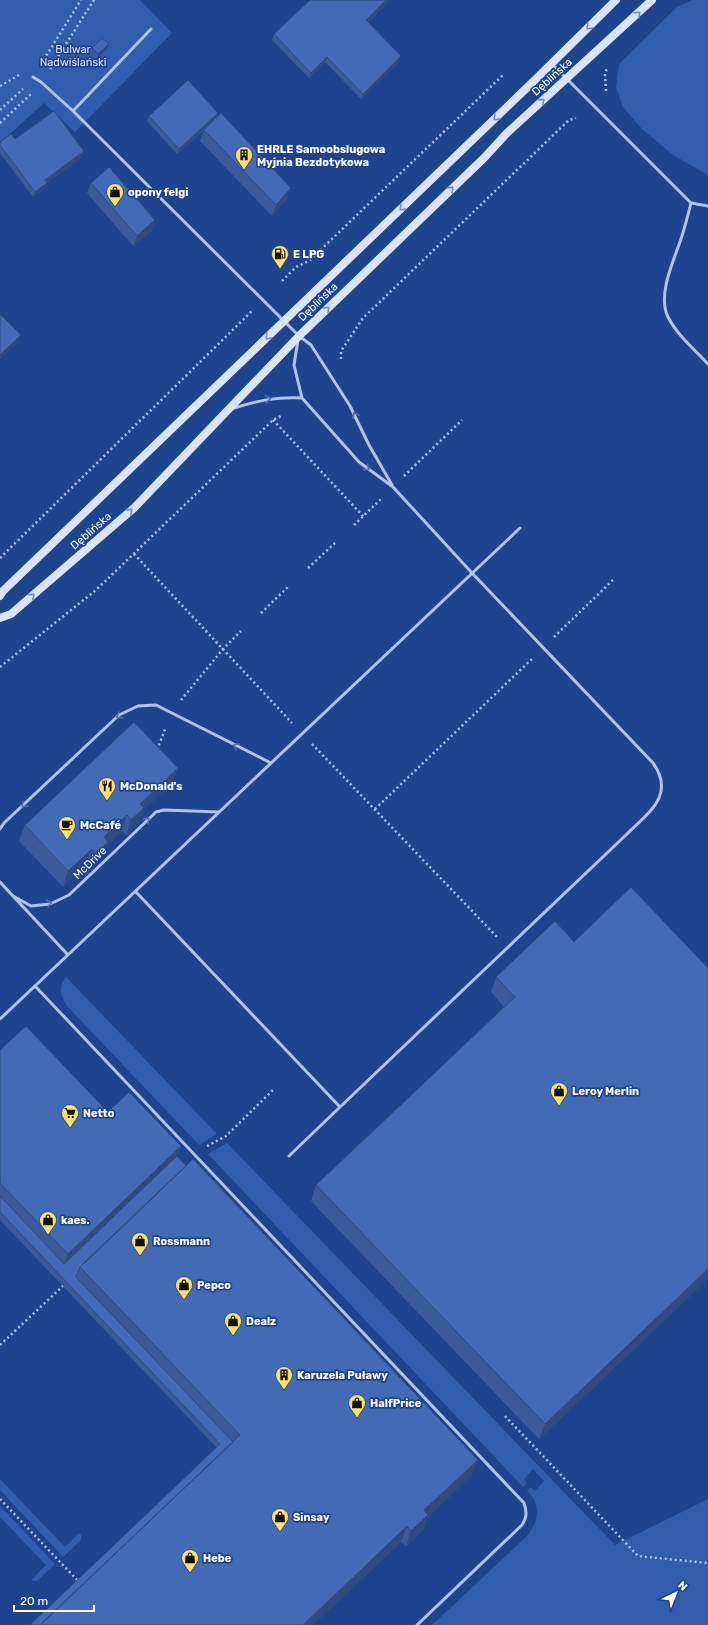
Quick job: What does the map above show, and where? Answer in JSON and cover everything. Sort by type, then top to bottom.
[{"type":"main road","name":"Dęblińska","points":[[0,596],[3,591],[285,321],[616,0]]},
{"type":"main road","name":"Dęblińska","points":[[0,618],[10,614],[134,508],[299,336],[478,163],[507,133],[652,0]]},
{"type":"lane","points":[[73,111],[151,29]]},
{"type":"lane","points":[[551,63],[691,203],[708,206]]},
{"type":"lane","points":[[33,77],[41,82],[73,111],[299,336],[311,345],[350,406],[373,452],[393,487]]},
{"type":"lane","points":[[691,203],[681,239],[670,270],[664,302],[667,315],[676,330],[708,364]]},
{"type":"lane","points":[[288,1156],[658,804],[661,796],[662,780],[659,771],[653,764],[472,573],[393,487],[359,462],[302,398],[294,365],[299,336]]},
{"type":"lane","points":[[230,409],[261,399],[284,397],[302,398]]},
{"type":"lane","points":[[0,1019],[520,528]]},
{"type":"lane","points":[[0,829],[4,823],[119,715],[138,706],[156,705],[271,763]]},
{"type":"lane","name":"McDrive","points":[[13,896],[32,906],[50,904],[69,895],[156,812],[164,810],[219,812]]},
{"type":"lane","points":[[0,882],[68,955]]},
{"type":"lane","points":[[136,892],[340,1107]]},
{"type":"lane","points":[[35,986],[524,1503],[527,1514],[522,1525],[417,1625]]},
{"type":"path","points":[[0,110],[26,86],[33,77],[81,0]]},
{"type":"path","points":[[0,123],[32,93],[41,82],[94,0]]},
{"type":"path","points":[[0,86],[21,74],[33,77]]},
{"type":"path","points":[[282,281],[296,267],[309,261],[503,75]]},
{"type":"path","points":[[341,359],[341,351],[364,318],[569,120],[576,118]]},
{"type":"path","points":[[0,558],[254,309]]},
{"type":"path","points":[[0,667],[96,590],[273,420],[284,414]]},
{"type":"path","points":[[273,420],[363,516]]},
{"type":"path","points":[[404,476],[462,420]]},
{"type":"path","points":[[354,525],[382,498]]},
{"type":"path","points":[[308,568],[335,543]]},
{"type":"path","points":[[134,554],[302,734],[508,948]]},
{"type":"path","points":[[375,810],[614,579]]},
{"type":"path","points":[[261,613],[289,586]]},
{"type":"path","points":[[156,750],[166,727],[182,700],[223,649],[241,631]]},
{"type":"path","points":[[195,1156],[203,1149],[226,1136],[274,1089]]},
{"type":"path","points":[[0,1345],[64,1282],[71,1289]]},
{"type":"path","points":[[505,1416],[638,1556],[708,1563]]},
{"type":"path","points":[[0,1499],[83,1586]]},
{"type":"green space","name":"Bulwar Nadwiślański","points":[[0,0],[140,0],[172,33],[75,132],[44,103],[0,143]]},
{"type":"green space","points":[[692,0],[708,0],[708,175],[673,155],[642,129],[623,107],[616,87],[619,64],[677,7]]},
{"type":"green space","points":[[66,977],[217,1134],[199,1145],[67,1006],[61,995],[62,984]]},
{"type":"green space","points":[[227,1143],[615,1545],[708,1499],[708,1625],[432,1625],[528,1535],[534,1524],[537,1512],[535,1501],[527,1491],[530,1487],[535,1491],[544,1481],[533,1469],[524,1479],[527,1484],[523,1487],[208,1154]]},
{"type":"green space","points":[[0,1479],[65,1547],[79,1533],[81,1535],[81,1540],[63,1557],[0,1490]]},
{"type":"green space","points":[[0,1506],[55,1564],[37,1581],[33,1581],[32,1579],[46,1565],[0,1517]]},
{"type":"building","points":[[310,0],[386,0],[366,20],[401,56],[363,94],[327,57],[311,73],[274,34]]},
{"type":"building","points":[[102,38],[109,44],[98,54],[92,48]]},
{"type":"building","points":[[188,80],[218,113],[179,149],[149,116]]},
{"type":"building","points":[[54,111],[84,151],[45,180],[47,183],[35,192],[0,145],[0,142],[11,134],[15,139]]},
{"type":"building","points":[[221,113],[291,188],[276,205],[204,130]]},
{"type":"building","points":[[109,167],[155,220],[137,236],[91,183]]},
{"type":"building","points":[[0,314],[21,335],[0,355]]},
{"type":"building","name":"McDonald's","points":[[134,722],[178,768],[140,804],[144,808],[131,820],[127,815],[104,837],[108,842],[96,853],[92,849],[68,871],[25,825]]},
{"type":"building","name":"Leroy Merlin","points":[[631,887],[708,968],[708,1269],[545,1424],[316,1185],[515,997],[496,977],[555,921],[574,942]]},
{"type":"building","points":[[26,1026],[108,1112],[129,1092],[181,1146],[68,1254],[0,1183],[0,1050]]},
{"type":"building","points":[[177,1156],[186,1166],[80,1267],[76,1277],[233,1442],[40,1625],[30,1625],[220,1444],[0,1212],[0,1196],[64,1264]]},
{"type":"building","name":"Karuzela Puławy","points":[[193,1159],[478,1460],[424,1510],[428,1515],[411,1531],[407,1526],[303,1625],[40,1625],[240,1435],[80,1267]]},
{"type":"place","name":"EHRLE Samoobslugowa Myjnia Bezdotykowa","points":[[244,170]]},
{"type":"place","name":"opony felgi","points":[[115,207]]},
{"type":"place","name":"E LPG","points":[[280,269]]},
{"type":"place","name":"McDonald's","points":[[107,801]]},
{"type":"place","name":"McCafé","points":[[67,840]]},
{"type":"place","name":"Leroy Merlin","points":[[559,1106]]},
{"type":"place","name":"Netto","points":[[70,1128]]},
{"type":"place","name":"kaes.","points":[[48,1235]]},
{"type":"place","name":"Rossmann","points":[[140,1256]]},
{"type":"place","name":"Pepco","points":[[184,1300]]},
{"type":"place","name":"Dealz","points":[[233,1336]]},
{"type":"place","name":"Karuzela Puławy","points":[[284,1390]]},
{"type":"place","name":"HalfPrice","points":[[357,1418]]},
{"type":"place","name":"Sinsay","points":[[280,1532]]},
{"type":"place","name":"Hebe","points":[[190,1573]]}]
